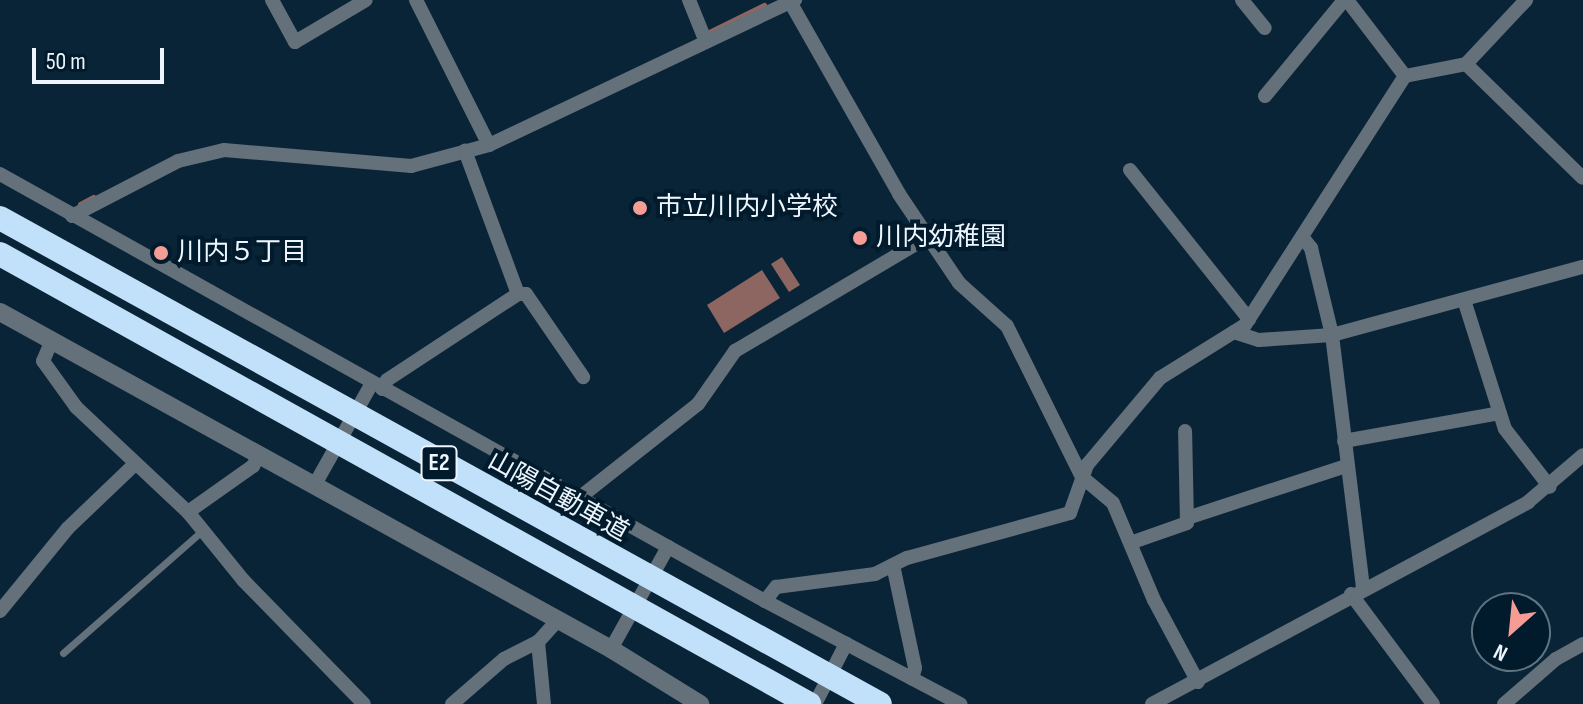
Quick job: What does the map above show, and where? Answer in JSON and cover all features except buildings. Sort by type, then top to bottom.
[{"type":"highway","name":"山陽自動車道","points":[[0,218],[880,704]]},
{"type":"highway","name":"E2","points":[[0,254],[812,704]]},
{"type":"street","points":[[272,0],[295,42],[366,0]]},
{"type":"street","points":[[416,0],[489,145]]},
{"type":"street","points":[[689,0],[706,42]]},
{"type":"street","points":[[1242,0],[1265,28]]},
{"type":"street","points":[[1265,96],[1345,0],[1405,76]]},
{"type":"street","points":[[765,601],[776,587],[846,580],[1070,513],[1082,477],[1160,378],[1234,332],[1249,319],[1405,76],[1466,64],[1526,0]]},
{"type":"street","points":[[72,216],[178,161],[224,150],[411,166],[489,145],[791,1],[928,237],[959,283],[1007,326],[1082,477],[1113,503],[1133,542],[1154,600],[1198,682]]},
{"type":"street","points":[[1466,64],[1583,178]]},
{"type":"street","points":[[465,151],[518,294]]},
{"type":"street","points":[[1130,170],[1249,319]]},
{"type":"street","points":[[0,174],[765,601],[960,704]]},
{"type":"street","points":[[579,498],[698,404],[735,351],[928,237]]},
{"type":"street","points":[[1303,238],[1311,248],[1332,335],[1357,591],[1427,701]]},
{"type":"street","points":[[1234,332],[1259,340],[1332,335],[1465,303],[1583,267]]},
{"type":"street","points":[[314,486],[377,386],[518,294],[526,294],[583,377]]},
{"type":"street","points":[[1465,303],[1505,429],[1550,487]]},
{"type":"street","points":[[0,312],[611,649],[700,704]]},
{"type":"street","points":[[52,340],[43,361],[76,407],[134,465],[188,512],[243,580],[364,704]]},
{"type":"street","points":[[1344,441],[1500,413]]},
{"type":"street","points":[[1133,542],[1187,523],[1185,431]]},
{"type":"street","points":[[188,512],[253,466],[259,455]]},
{"type":"street","points":[[1152,704],[1198,682],[1357,591],[1550,487],[1583,455]]},
{"type":"street","points":[[0,611],[68,528],[134,465]]},
{"type":"street","points":[[1187,518],[1346,466]]},
{"type":"street","points":[[611,649],[668,547]]},
{"type":"street","points":[[893,565],[915,668],[912,679]]},
{"type":"street","points":[[452,704],[504,659],[538,642],[557,621]]},
{"type":"street","points":[[538,642],[544,704]]},
{"type":"street","points":[[812,704],[846,644]]},
{"type":"street","points":[[1504,704],[1556,659],[1583,644]]},
{"type":"lane","points":[[63,653],[203,530]]},
{"type":"shaded area","points":[[782,257],[800,285],[789,292],[771,264]]},
{"type":"shaded area","points":[[762,270],[780,298],[724,333],[707,305]]},
{"type":"waterway","points":[[705,34],[764,5]]},
{"type":"waterway","points":[[80,204],[93,197]]},
{"type":"place","name":"市立川内小学校","points":[[640,208]]},
{"type":"place","name":"川内幼稚園","points":[[860,238]]},
{"type":"place","name":"川内５丁目","points":[[161,253]]}]
